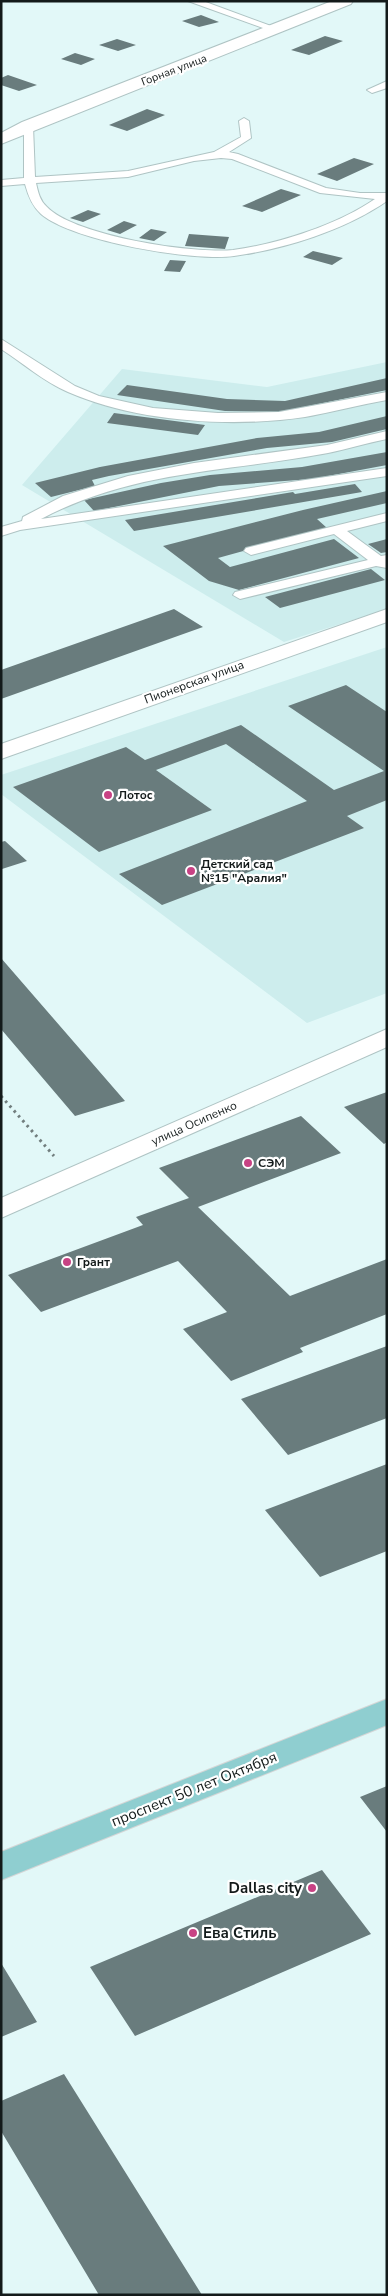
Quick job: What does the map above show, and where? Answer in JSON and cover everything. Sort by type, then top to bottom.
[{"type":"main road","name":"проспект 50 лет Октября","points":[[1,1867],[387,1711]]},
{"type":"street","name":"Горная улица","points":[[1,139],[28,126],[277,30],[346,1]]},
{"type":"street","name":"Пионерская улица","points":[[1,752],[387,615]]},
{"type":"street","name":"улица Осипенко","points":[[1,1209],[387,1037]]},
{"type":"lane","points":[[192,1],[277,30]]},
{"type":"lane","points":[[372,90],[387,84]]},
{"type":"lane","points":[[218,154],[246,138],[244,121]]},
{"type":"lane","points":[[28,126],[30,180],[37,204],[47,215],[94,234],[135,243],[181,251],[217,254],[255,249],[334,227],[372,208],[386,196]]},
{"type":"lane","points":[[1,183],[125,174],[159,169],[198,157],[218,154],[234,156],[324,191],[360,196],[386,196]]},
{"type":"lane","points":[[1,343],[71,389],[122,408],[182,414],[245,417],[303,413],[387,396]]},
{"type":"lane","points":[[1,532],[17,526],[68,499],[128,480],[194,467],[327,449],[387,435]]},
{"type":"lane","points":[[17,526],[387,472]]},
{"type":"lane","points":[[251,551],[387,517]]},
{"type":"lane","points":[[336,530],[384,562]]},
{"type":"lane","points":[[240,595],[384,562]]},
{"type":"path","points":[[1,1096],[73,1177]]},
{"type":"shaded area","points":[[387,362],[387,609],[284,642],[22,485],[122,369],[267,387]]},
{"type":"shaded area","points":[[387,647],[387,993],[307,1023],[1,794],[1,775]]},
{"type":"building","points":[[201,15],[219,22],[199,27],[182,21]]},
{"type":"building","points":[[325,36],[343,41],[309,55],[291,50]]},
{"type":"building","points":[[117,39],[136,45],[118,51],[99,45]]},
{"type":"building","points":[[75,53],[95,59],[81,65],[61,59]]},
{"type":"building","points":[[8,75],[37,85],[19,91],[1,85],[1,78]]},
{"type":"building","points":[[147,109],[165,115],[127,131],[109,125]]},
{"type":"building","points":[[354,158],[374,164],[337,181],[317,174]]},
{"type":"building","points":[[281,189],[301,195],[262,212],[242,206]]},
{"type":"building","points":[[88,210],[101,214],[83,222],[70,218]]},
{"type":"building","points":[[124,221],[137,225],[120,234],[107,230]]},
{"type":"building","points":[[151,229],[167,232],[154,241],[139,238]]},
{"type":"building","points":[[189,234],[229,237],[225,249],[185,246]]},
{"type":"building","points":[[313,251],[343,258],[332,265],[303,257]]},
{"type":"building","points":[[170,260],[186,261],[180,272],[164,271]]},
{"type":"building","points":[[387,378],[387,390],[279,412],[225,411],[117,395],[127,385],[227,399],[285,401]]},
{"type":"building","points":[[114,413],[205,425],[198,435],[107,423]]},
{"type":"building","points":[[387,416],[387,429],[332,442],[267,448],[109,476],[92,480],[95,486],[51,497],[35,483],[100,467],[257,438],[319,432]]},
{"type":"building","points":[[387,452],[387,465],[312,479],[219,486],[94,511],[84,500],[161,483],[210,475],[302,467]]},
{"type":"building","points":[[355,484],[362,492],[134,531],[125,520],[293,492],[295,494]]},
{"type":"building","points":[[387,491],[387,503],[317,519],[327,528],[218,558],[230,567],[334,539],[359,558],[239,590],[209,581],[163,546],[303,510]]},
{"type":"building","points":[[387,539],[387,552],[381,553],[368,544]]},
{"type":"building","points":[[371,569],[385,580],[280,608],[265,597]]},
{"type":"building","points":[[174,609],[203,627],[1,699],[1,670]]},
{"type":"building","name":"Лотос","points":[[346,685],[387,712],[387,800],[347,816],[364,828],[162,905],[119,874],[307,801],[226,744],[156,770],[212,810],[99,852],[13,787],[126,747],[145,760],[241,725],[334,790],[384,771],[288,706]]},
{"type":"building","points":[[5,841],[27,861],[2,869],[1,842]]},
{"type":"building","points":[[1,958],[125,1101],[75,1116],[1,1029]]},
{"type":"building","points":[[387,1092],[387,1142],[384,1144],[344,1107]]},
{"type":"building","points":[[301,1116],[341,1153],[198,1207],[290,1296],[387,1259],[387,1314],[300,1348],[303,1352],[231,1381],[183,1329],[227,1312],[178,1261],[41,1312],[8,1275],[143,1225],[136,1217],[189,1198],[159,1168]]},
{"type":"building","points":[[387,1346],[387,1418],[288,1455],[241,1399]]},
{"type":"building","points":[[387,1464],[387,1551],[320,1577],[265,1510]]},
{"type":"building","points":[[387,1786],[387,1832],[360,1797]]},
{"type":"building","points":[[322,1870],[371,1934],[135,2036],[90,1967]]},
{"type":"building","points":[[1,1963],[37,2022],[1,2037]]},
{"type":"building","points":[[64,2074],[202,2295],[99,2295],[1,2131],[1,2101]]},
{"type":"place","name":"Лотос","points":[[108,795]]},
{"type":"place","name":"Детский сад №15 \"Аралия\"","points":[[191,871]]},
{"type":"place","name":"СЭМ","points":[[248,1163]]},
{"type":"place","name":"Грант","points":[[67,1262]]},
{"type":"place","name":"Dallas city","points":[[312,1888]]},
{"type":"place","name":"Ева Стиль","points":[[193,1933]]}]
